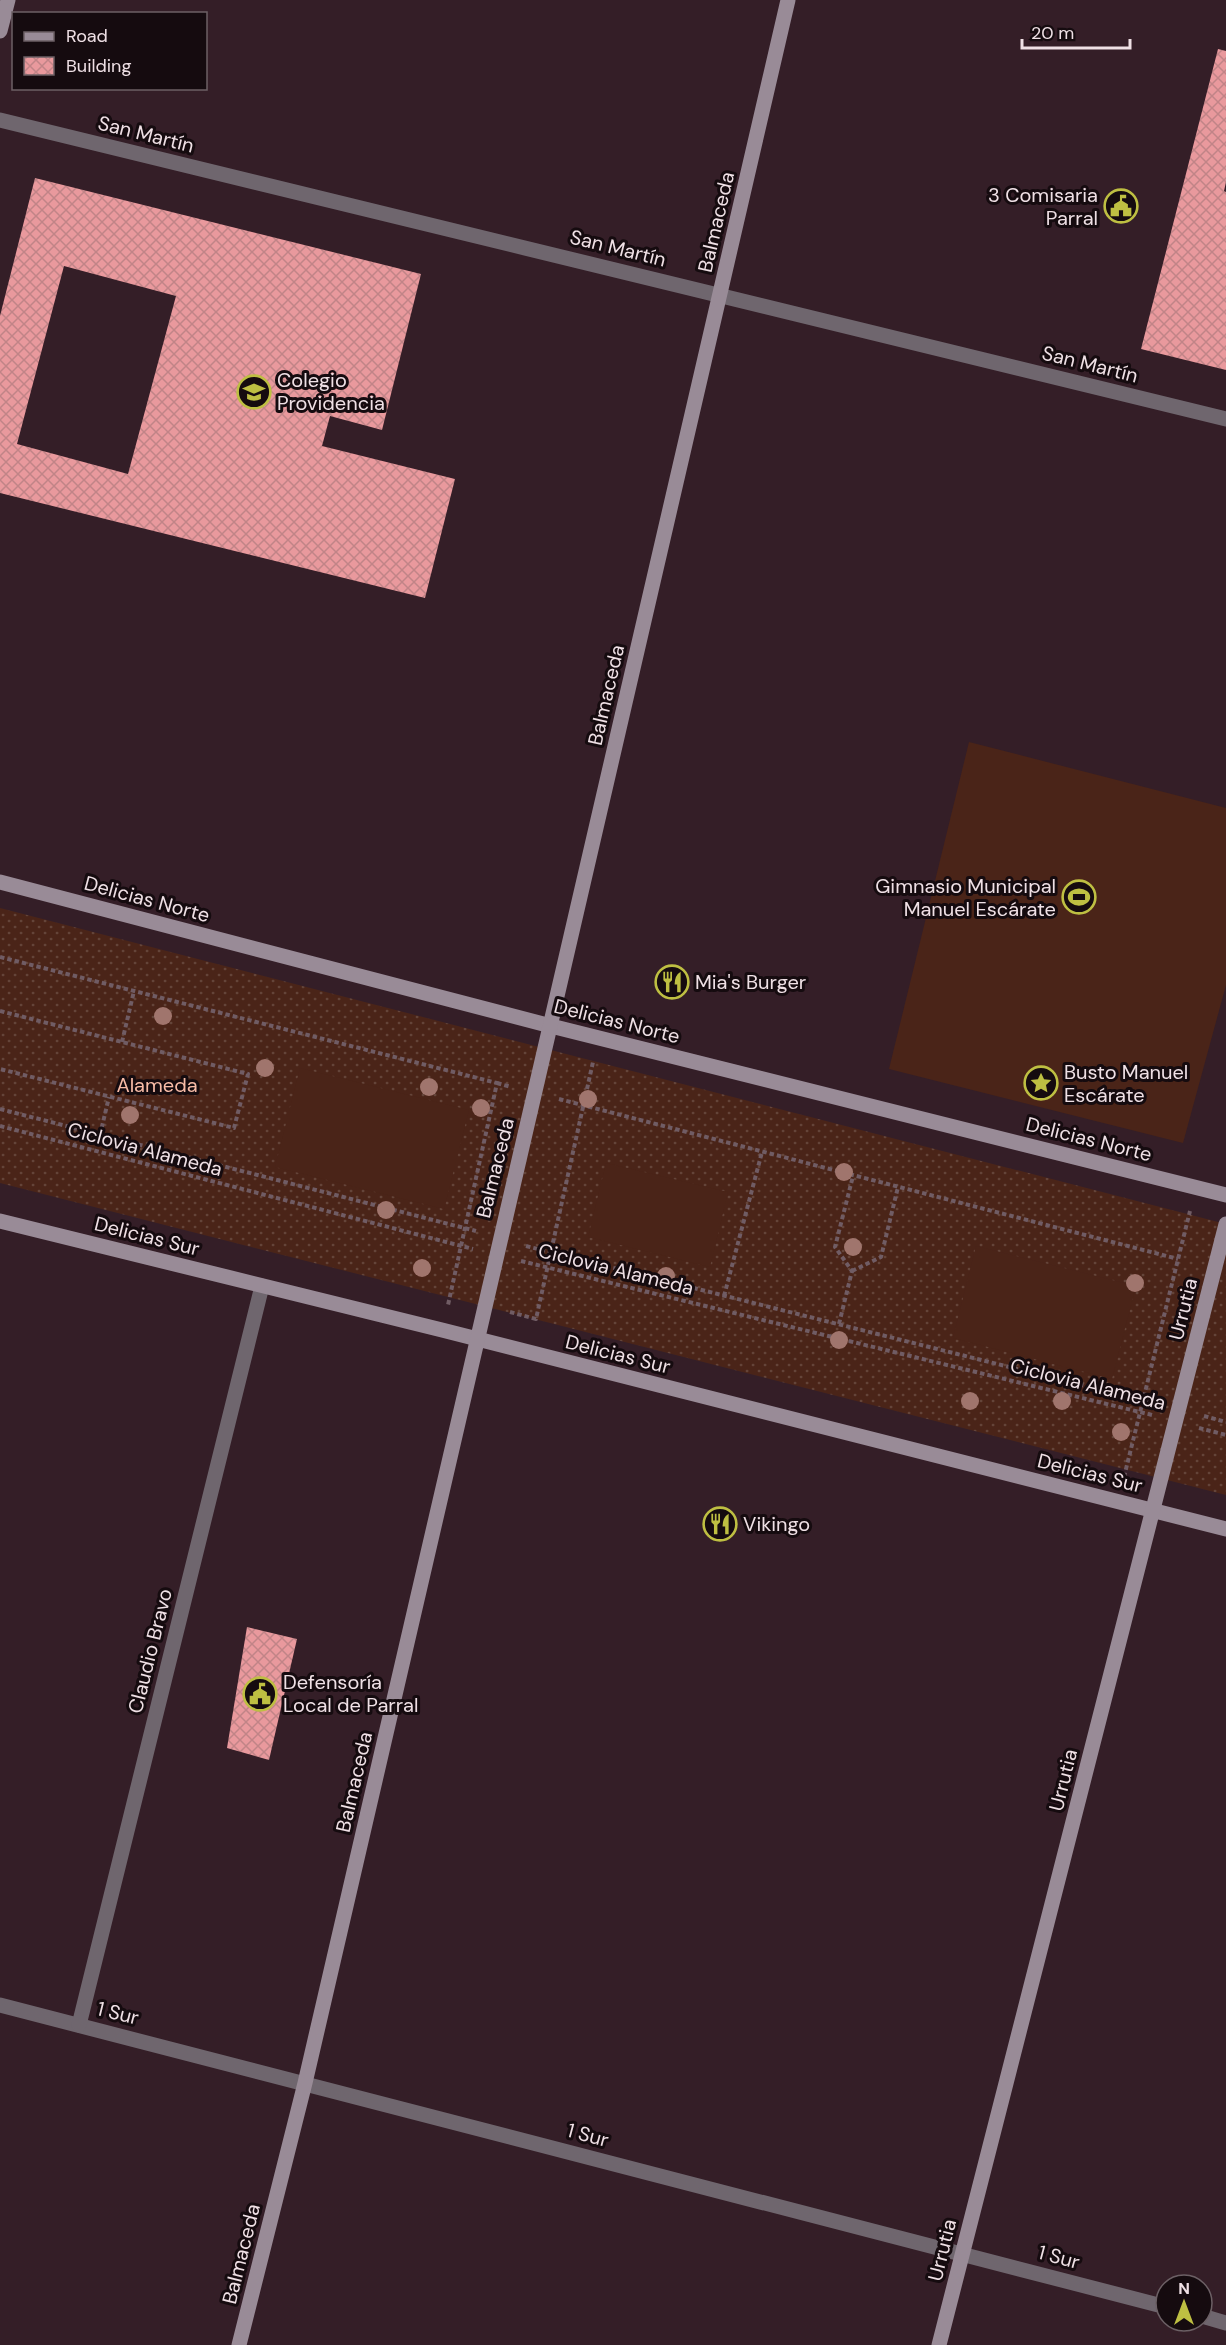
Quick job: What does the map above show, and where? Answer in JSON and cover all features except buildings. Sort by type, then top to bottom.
[{"type":"street","points":[[0,31],[8,0]]},
{"type":"street","name":"Balmaceda","points":[[239,2345],[305,2083],[479,1340],[496,1255],[788,0]]},
{"type":"street","name":"San Martín","points":[[0,120],[1226,419]]},
{"type":"street","name":"Delicias Norte","points":[[0,882],[598,1038],[1226,1195]]},
{"type":"street","name":"Delicias Sur","points":[[0,1221],[442,1330],[1226,1529]]},
{"type":"street","name":"Urrutia","points":[[939,2345],[1226,1224]]},
{"type":"street","name":"Claudio Bravo","points":[[79,2025],[262,1286]]},
{"type":"street","name":"1 Sur","points":[[0,2005],[1154,2304]]},
{"type":"path","points":[[0,957],[1178,1259]]},
{"type":"path","points":[[122,1042],[134,991]]},
{"type":"path","points":[[0,1011],[248,1074],[234,1128],[0,1070]]},
{"type":"path","points":[[450,1296],[536,1319],[598,1038]]},
{"type":"path","points":[[442,1330],[497,1083]]},
{"type":"path","points":[[100,1135],[109,1097]]},
{"type":"path","points":[[0,1109],[465,1228],[550,1253],[1143,1400]]},
{"type":"path","name":"Ciclovia Alameda","points":[[0,1126],[496,1255],[1226,1435]]},
{"type":"path","points":[[724,1296],[762,1152]]},
{"type":"path","points":[[839,1324],[852,1271],[835,1247],[854,1176]]},
{"type":"path","points":[[852,1271],[881,1257],[898,1187]]},
{"type":"path","points":[[1118,1502],[1196,1187]]},
{"type":"green space","name":"Gimnasio Municipal Manuel Escárate","points":[[969,742],[1226,808],[1226,985],[1183,1143],[889,1069]]},
{"type":"green space","name":"Alameda","points":[[0,908],[1226,1224],[1226,1495],[0,1183]]},
{"type":"green space","points":[[300,1068],[469,1110],[444,1209],[275,1167]]},
{"type":"green space","points":[[606,1163],[728,1192],[710,1267],[588,1237]]},
{"type":"green space","points":[[976,1246],[1136,1286],[1112,1379],[953,1338]]},
{"type":"place","name":"3 Comisaria Parral","points":[[1121,206]]},
{"type":"place","name":"Colegio Providencia","points":[[254,392]]},
{"type":"place","name":"Gimnasio Municipal Manuel Escárate","points":[[1079,897]]},
{"type":"place","name":"Mia's Burger","points":[[672,982]]},
{"type":"place","name":"Busto Manuel Escárate","points":[[1041,1083]]},
{"type":"place","name":"Vikingo","points":[[720,1524]]},
{"type":"place","name":"Defensoría Local de Parral","points":[[260,1694]]}]
